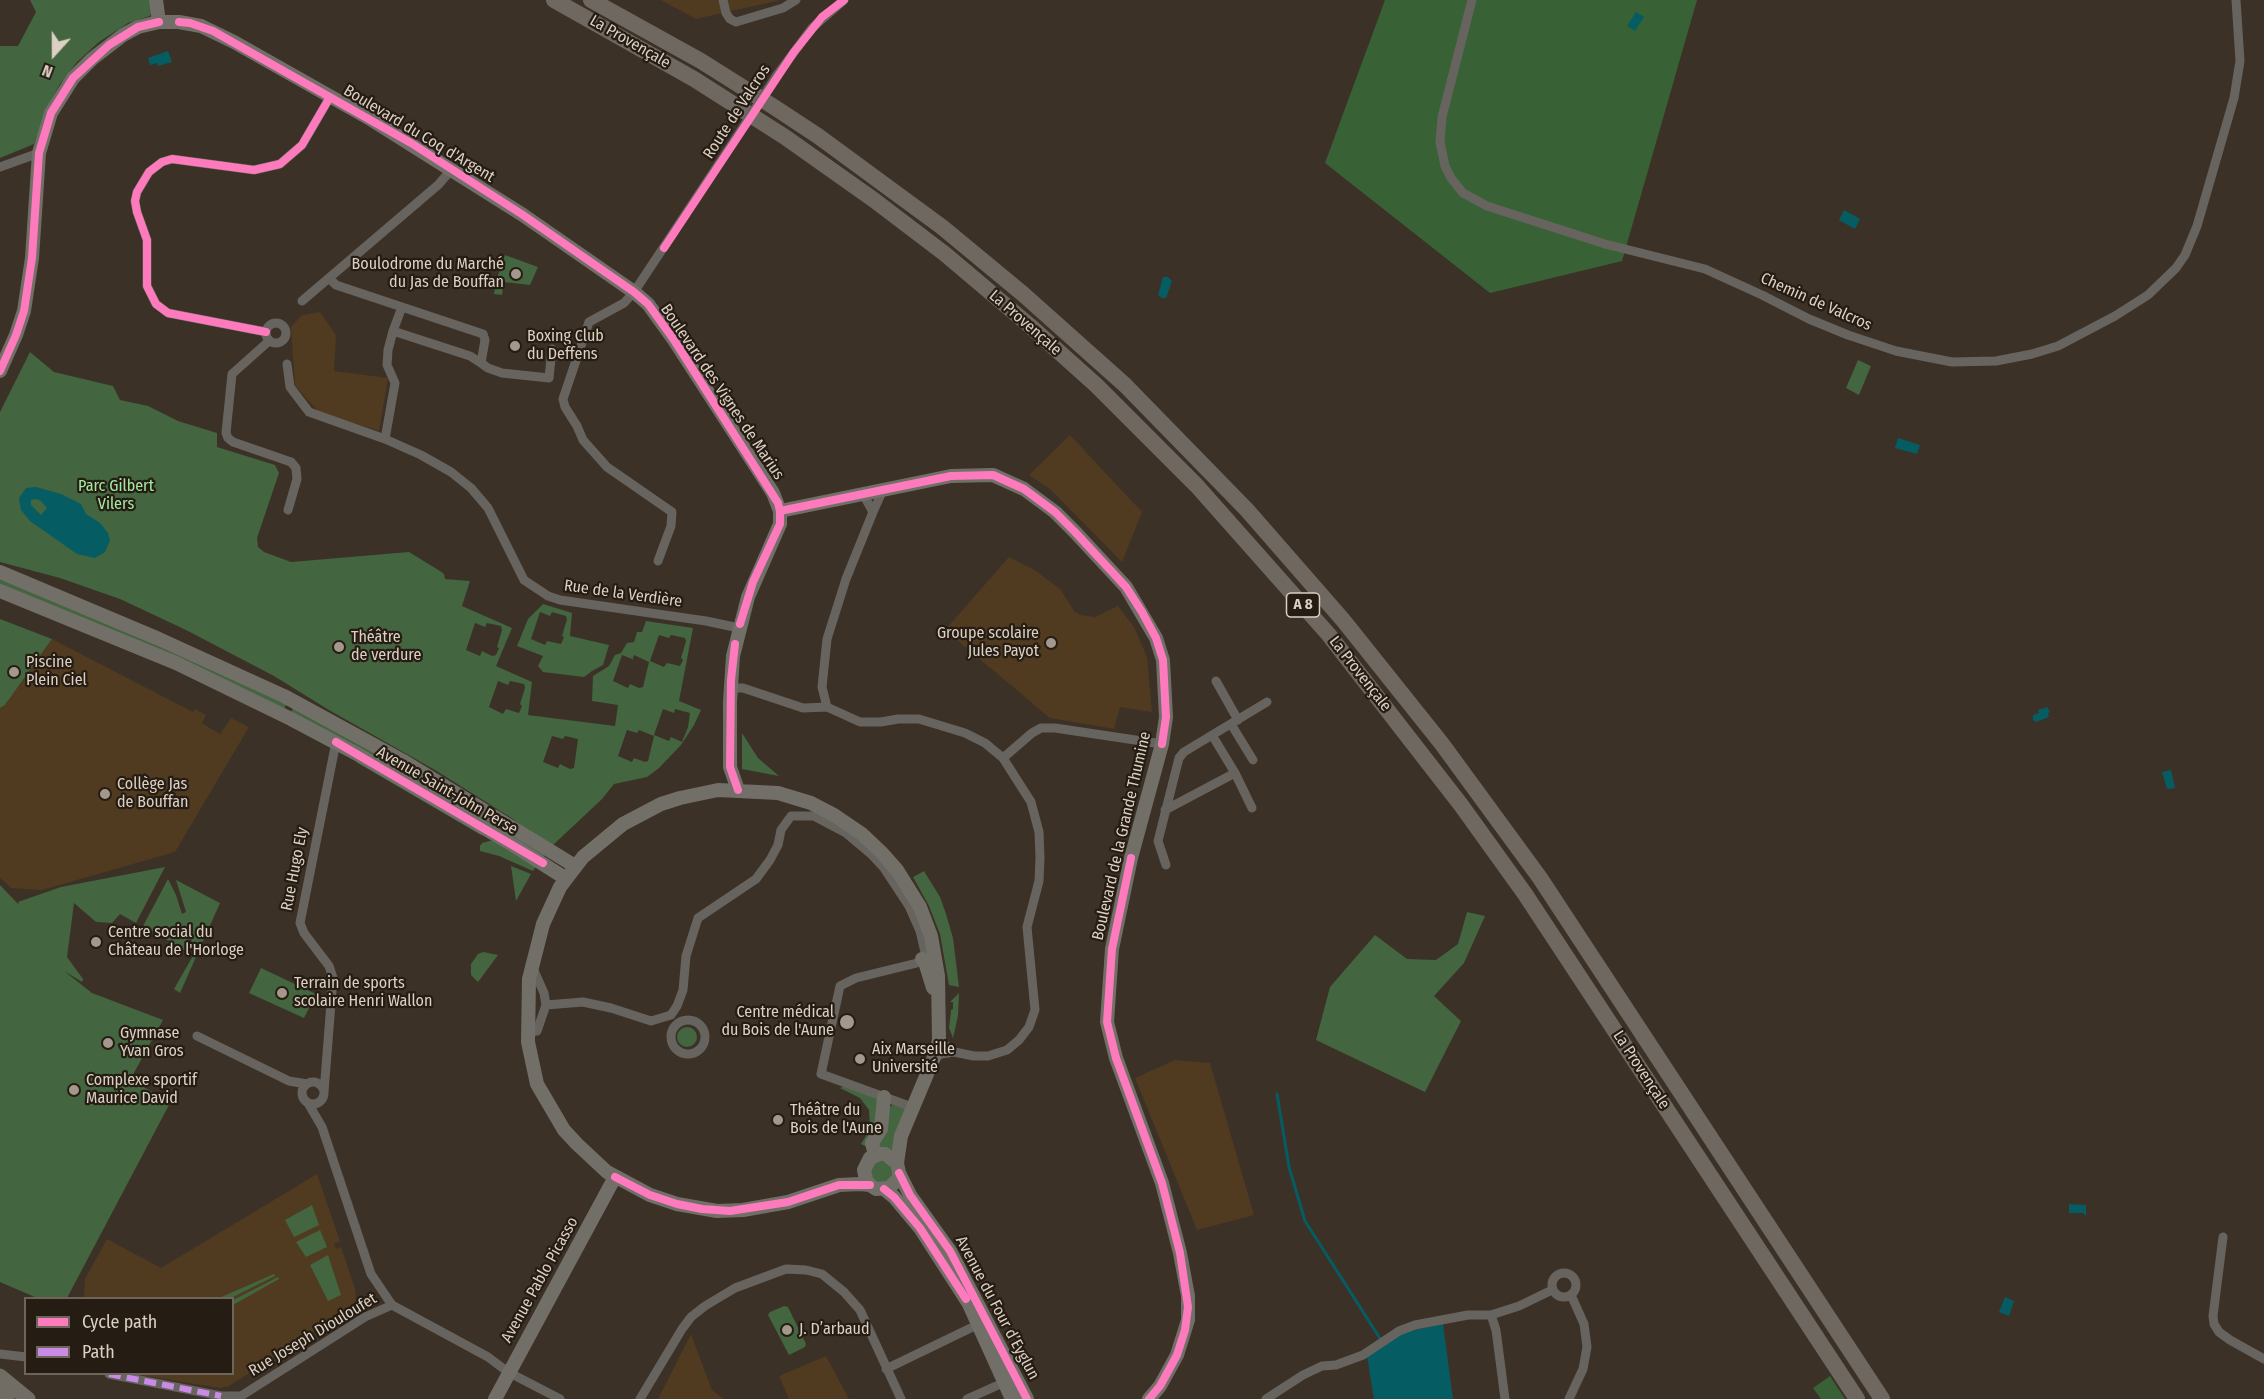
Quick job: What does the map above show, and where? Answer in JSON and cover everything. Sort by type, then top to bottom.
[{"type":"highway","name":"La Provençale","points":[[553,0],[694,79],[785,137],[892,213],[945,254],[1046,340],[1096,385],[1197,486],[1329,635],[1467,814],[1525,894],[1857,1399]]},
{"type":"highway","name":"La Provençale","points":[[591,0],[701,61],[774,107],[836,148],[942,227],[1023,294],[1125,385],[1247,510],[1343,620],[1428,726],[1540,878],[1882,1399]]},
{"type":"main road","points":[[156,0],[159,22]]},
{"type":"main road","name":"Boulevard du Coq d'Argent","points":[[0,371],[16,335],[28,289],[39,153],[51,113],[60,96],[92,59],[123,35],[138,27],[159,22],[190,23],[213,31],[330,97],[452,169],[634,292]]},
{"type":"main road","name":"Boulevard des Vignes de Marius","points":[[634,292],[652,310],[668,332],[770,487],[780,511]]},
{"type":"main road","name":"Boulevard de la Grande Thumine","points":[[780,511],[951,476],[993,475],[1024,489],[1055,512],[1126,587],[1156,638],[1163,660],[1166,717],[1162,744],[1131,858],[1112,949],[1107,1022],[1116,1058],[1162,1183],[1180,1253],[1188,1296],[1188,1320],[1177,1355],[1153,1398]]},
{"type":"main road","points":[[718,790],[728,775],[730,767],[733,656],[739,628],[753,582],[780,524],[780,511]]},
{"type":"main road","name":"Avenue Saint-John Perse","points":[[0,572],[159,639],[284,696],[405,762],[575,866]]},
{"type":"main road","name":"Avenue Saint-John Perse","points":[[0,591],[176,663],[336,742],[513,845],[565,878]]},
{"type":"main road","points":[[730,767],[738,790]]},
{"type":"main road","points":[[718,790],[789,796],[823,809],[862,834],[897,870],[920,907],[931,936],[938,976],[939,1034],[935,1055],[902,1136],[894,1184],[884,1190],[870,1185],[839,1185],[777,1205],[730,1211],[677,1204],[650,1195],[615,1177],[577,1144],[546,1102],[534,1077],[528,993],[531,964],[549,907],[565,878],[613,831],[641,813],[681,798],[718,790]]},
{"type":"main road","points":[[920,961],[925,962],[932,981],[939,1034]]},
{"type":"main road","points":[[875,1155],[872,1143],[881,1129],[884,1096]]},
{"type":"main road","points":[[870,1185],[864,1175],[864,1169],[870,1158],[885,1154],[898,1168]]},
{"type":"main road","name":"Avenue du Four d’Eyglun","points":[[898,1168],[910,1195],[950,1251],[1027,1399]]},
{"type":"main road","name":"Avenue Pablo Picasso","points":[[495,1399],[508,1371],[615,1177]]},
{"type":"main road","name":"Avenue du Four d’Eyglun","points":[[884,1190],[894,1197],[920,1228],[979,1324],[1012,1399]]},
{"type":"main road","points":[[0,1376],[28,1399]]},
{"type":"main road","points":[[0,1393],[7,1399]]},
{"type":"street","points":[[723,0],[726,13],[736,22],[783,8],[796,0]]},
{"type":"street","name":"Route de Valcros","points":[[658,561],[671,526],[672,512],[607,467],[582,440],[563,399],[589,322],[624,303],[634,292],[777,75],[812,28],[844,0]]},
{"type":"street","name":"Chemin de Valcros","points":[[1472,0],[1442,117],[1440,142],[1445,166],[1463,193],[1487,206],[1605,244],[1705,269],[1809,319],[1848,335],[1896,351],[1952,362],[1996,361],[2032,354],[2058,345],[2115,316],[2148,295],[2176,268],[2185,255],[2197,226],[2234,98],[2240,61],[2236,0]]},
{"type":"street","points":[[288,510],[297,479],[296,468],[291,462],[233,442],[226,433],[231,374],[268,336],[175,315],[156,304],[147,286],[147,240],[136,212],[135,201],[137,192],[149,172],[162,162],[172,159],[254,170],[280,164],[302,145],[330,97]]},
{"type":"street","points":[[0,166],[39,153]]},
{"type":"street","points":[[302,301],[438,185],[452,169]]},
{"type":"street","points":[[329,278],[336,285],[483,334],[485,340],[481,363]]},
{"type":"street","points":[[385,439],[395,383],[387,365],[388,350],[402,308]]},
{"type":"street","points":[[393,331],[470,356],[488,368],[502,373],[549,378],[552,349]]},
{"type":"street","name":"Rue de la Verdière","points":[[287,364],[290,387],[309,412],[385,439],[421,455],[451,472],[471,488],[488,508],[524,580],[548,596],[560,600],[739,628]]},
{"type":"street","points":[[827,707],[822,687],[827,639],[846,579],[883,490]]},
{"type":"street","points":[[863,494],[873,512]]},
{"type":"street","points":[[1216,681],[1253,760]]},
{"type":"street","points":[[731,688],[743,688],[803,708],[827,707],[860,722],[919,719],[965,733],[985,743],[1003,758],[1031,802],[1039,832],[1039,881],[1027,927],[1035,1010],[1029,1027],[1007,1050],[988,1056],[954,1052],[935,1055]]},
{"type":"street","points":[[1166,865],[1158,841],[1179,758],[1184,752],[1267,702]]},
{"type":"street","points":[[1003,758],[1041,728],[1055,728],[1162,744]]},
{"type":"street","points":[[1212,735],[1252,808]]},
{"type":"street","name":"Rue Hugo Ely","points":[[318,1120],[323,1096],[333,978],[329,966],[303,933],[300,923],[336,742]]},
{"type":"street","points":[[1165,810],[1234,773]]},
{"type":"street","points":[[546,1005],[583,1002],[651,1021],[670,1015],[683,990],[686,956],[698,918],[756,879],[771,860],[781,830],[791,816],[814,816],[846,833],[871,854],[894,881],[909,906],[924,947],[920,961],[856,978],[840,986],[821,1074],[912,1107]]},
{"type":"street","points":[[531,964],[544,993],[546,1005],[532,1032]]},
{"type":"street","points":[[670,1015],[676,1024]]},
{"type":"street","points":[[939,1034],[954,1052]]},
{"type":"street","points":[[197,1036],[289,1081],[319,1084],[323,1096],[315,1104],[305,1099]]},
{"type":"street","name":"Rue Hugo Ely","points":[[305,1099],[310,1083],[325,1065]]},
{"type":"street","points":[[289,1081],[305,1099],[318,1120],[371,1274],[392,1305],[560,1399]]},
{"type":"street","points":[[2223,1237],[2213,1316],[2214,1324],[2219,1332],[2230,1340],[2264,1359]]},
{"type":"street","points":[[640,1399],[691,1317],[735,1288],[786,1269],[822,1274],[844,1292],[860,1310],[901,1399]]},
{"type":"street","points":[[1567,1273],[1572,1276],[1576,1286],[1571,1295],[1565,1298],[1559,1297],[1552,1290],[1553,1279],[1557,1275],[1567,1273]]},
{"type":"street","points":[[1266,1399],[1303,1375],[1322,1366],[1336,1365],[1366,1353],[1398,1332],[1415,1325],[1468,1315],[1491,1315],[1519,1306],[1552,1290]]},
{"type":"street","points":[[1569,1399],[1582,1369],[1587,1347],[1584,1324],[1571,1295]]},
{"type":"street","name":"Rue Joseph Diouloufet","points":[[114,1375],[221,1396],[241,1396],[365,1317],[392,1305]]},
{"type":"street","points":[[1491,1315],[1496,1330],[1505,1399]]},
{"type":"street","points":[[886,1369],[979,1324]]},
{"type":"street","points":[[0,1354],[24,1357]]},
{"type":"street","points":[[967,1399],[1005,1382]]},
{"type":"shaded area","points":[[661,0],[719,0],[722,13],[696,19]]},
{"type":"shaded area","points":[[725,0],[781,0],[727,12]]},
{"type":"shaded area","points":[[320,312],[336,335],[334,371],[388,378],[379,431],[319,412],[295,386],[291,327],[302,315]]},
{"type":"shaded area","points":[[1070,435],[1142,512],[1122,562],[1051,490],[1029,475]]},
{"type":"shaded area","name":"Groupe scolaire Jules Payot","points":[[1009,557],[1036,571],[1060,589],[1075,612],[1080,615],[1095,617],[1118,606],[1134,627],[1147,657],[1152,712],[1120,707],[1114,729],[1050,718],[945,630]]},
{"type":"shaded area","name":"Collège Jas de Bouffan","points":[[52,639],[193,712],[195,709],[206,715],[202,723],[220,734],[231,718],[249,727],[175,852],[42,890],[11,888],[0,878],[0,708],[5,705]]},
{"type":"shaded area","points":[[1175,1060],[1210,1063],[1254,1215],[1197,1230],[1135,1078]]},
{"type":"shaded area","points":[[317,1174],[340,1241],[334,1244],[336,1249],[341,1247],[355,1289],[356,1300],[354,1306],[229,1386],[220,1388],[140,1375],[234,1375],[234,1297],[84,1297],[85,1279],[107,1239],[161,1268]]},
{"type":"shaded area","points":[[691,1334],[712,1390],[724,1399],[658,1399]]},
{"type":"shaded area","points":[[826,1356],[849,1399],[789,1399],[779,1376]]},
{"type":"green space","points":[[30,0],[149,0],[152,10],[150,16],[128,23],[99,42],[77,62],[60,84],[47,108],[34,144],[0,158],[0,46],[18,46],[36,12]]},
{"type":"green space","points":[[1385,0],[1697,0],[1622,261],[1490,293],[1325,163]]},
{"type":"green space","name":"Boulodrome du Marché du Jas de Bouffan","points":[[505,255],[538,267],[530,285],[504,282],[502,295],[494,294],[496,281]]},
{"type":"green space","name":"Parc Gilbert Vilers","points":[[30,352],[54,372],[113,386],[120,400],[148,406],[178,421],[217,433],[217,447],[275,465],[279,473],[257,538],[258,547],[264,552],[291,562],[409,552],[444,574],[445,579],[470,581],[462,606],[512,628],[496,666],[532,682],[528,715],[615,726],[618,705],[592,701],[593,676],[609,666],[615,655],[621,653],[627,643],[634,642],[637,632],[642,632],[646,621],[693,628],[679,701],[701,710],[681,745],[659,768],[647,777],[614,784],[602,799],[552,846],[435,770],[274,676],[186,630],[120,599],[60,578],[0,562],[0,412]],"holes":[[[475,623],[485,627],[487,623],[501,626],[496,655],[492,656],[482,651],[480,656],[466,650]],[[659,635],[669,638],[671,635],[685,638],[681,658],[683,660],[680,666],[667,663],[664,667],[650,661]],[[622,655],[632,661],[634,655],[649,662],[643,687],[639,688],[630,684],[628,688],[613,681]],[[498,681],[508,685],[510,681],[524,684],[519,713],[506,709],[503,714],[489,707]],[[663,709],[674,713],[675,709],[690,713],[682,742],[671,737],[669,741],[654,735]],[[627,730],[637,733],[639,730],[654,736],[648,761],[634,758],[632,762],[618,756]],[[552,736],[578,739],[574,768],[570,769],[560,764],[558,768],[543,762]]]},
{"type":"green space","points":[[1858,360],[1871,366],[1859,395],[1846,388]]},
{"type":"green space","points":[[0,576],[287,703],[283,712],[0,586]]},
{"type":"green space","points":[[543,604],[572,613],[570,636],[609,645],[603,665],[584,677],[543,672],[538,666],[543,656],[517,646],[528,619]],"holes":[[[540,612],[550,616],[552,612],[566,616],[561,644],[547,641],[545,645],[531,639]]]},
{"type":"green space","name":"Piscine Plein Ciel","points":[[0,619],[52,639],[5,705],[0,708]]},
{"type":"green space","points":[[294,706],[329,724],[547,852],[542,859],[458,805],[348,743],[290,714]]},
{"type":"green space","points":[[742,733],[758,758],[779,776],[742,769]]},
{"type":"green space","points":[[357,759],[484,835],[356,762]]},
{"type":"green space","points":[[493,840],[537,865],[533,871],[499,856],[480,851],[482,843]]},
{"type":"green space","points":[[511,866],[531,874],[516,901]]},
{"type":"green space","name":"Complexe sportif Maurice David","points":[[165,867],[136,923],[120,914],[112,923],[96,922],[74,903],[67,957],[83,979],[82,982],[64,971],[92,993],[163,1020],[130,1080],[166,1099],[169,1105],[68,1297],[35,1297],[0,1282],[0,885],[19,905],[18,902],[61,887]]},
{"type":"green space","points":[[924,871],[940,897],[946,914],[953,938],[959,987],[949,985],[940,934],[929,906],[913,877]]},
{"type":"green space","points":[[168,879],[182,914],[186,912],[176,880],[220,903],[180,993],[174,989],[194,954],[191,939],[188,940],[188,952],[143,926]]},
{"type":"green space","points":[[1467,912],[1485,916],[1464,963],[1434,996],[1461,1021],[1425,1092],[1316,1040],[1330,987],[1375,935],[1407,959],[1436,960],[1458,944]]},
{"type":"green space","points":[[483,952],[498,955],[478,982],[471,975],[471,964],[478,954]]},
{"type":"green space","name":"Terrain de sports scolaire Henri Wallon","points":[[261,968],[316,994],[304,1018],[249,993]]},
{"type":"green space","points":[[959,993],[958,1016],[953,1038],[949,1028],[953,1009],[953,1002],[950,1002]]},
{"type":"green space","points":[[687,1027],[694,1030],[697,1037],[694,1044],[687,1047],[680,1044],[677,1037],[680,1030]]},
{"type":"green space","points":[[844,1086],[879,1098],[877,1126],[867,1147],[861,1144],[870,1129],[869,1110],[860,1098],[840,1088]]},
{"type":"green space","points":[[892,1105],[906,1108],[894,1151],[876,1149],[888,1110]]},
{"type":"green space","points":[[881,1161],[889,1164],[892,1172],[889,1180],[881,1183],[873,1180],[870,1172],[873,1164]]},
{"type":"green space","points":[[312,1205],[319,1225],[294,1237],[285,1220]]},
{"type":"green space","points":[[320,1230],[327,1247],[306,1257],[296,1242]]},
{"type":"green space","points":[[328,1255],[341,1295],[328,1301],[310,1265]]},
{"type":"green space","points":[[274,1274],[275,1276],[233,1297],[221,1297]]},
{"type":"green space","points":[[278,1277],[279,1279],[234,1304],[234,1299]]},
{"type":"green space","name":"J. D’arbaud","points":[[784,1306],[788,1307],[806,1344],[805,1347],[789,1355],[768,1315]]},
{"type":"green space","points":[[1830,1376],[1845,1399],[1821,1399],[1813,1388]]},
{"type":"water","points":[[1636,12],[1644,17],[1635,31],[1627,26]]},
{"type":"water","points":[[168,51],[172,62],[158,66],[157,63],[150,65],[148,58]]},
{"type":"water","points":[[1844,210],[1860,219],[1855,229],[1839,220]]},
{"type":"water","points":[[1163,277],[1168,277],[1172,281],[1166,298],[1158,295]]},
{"type":"water","points":[[1898,438],[1920,445],[1917,454],[1895,448]]},
{"type":"water","points":[[36,487],[61,494],[81,504],[86,514],[100,523],[108,533],[110,541],[105,552],[95,558],[77,554],[30,521],[21,510],[19,498],[26,488]],"holes":[[[31,500],[40,500],[47,508],[41,515],[31,505]]]},
{"type":"water","points":[[2047,707],[2050,712],[2049,717],[2036,722],[2033,720],[2033,715],[2039,713],[2038,710]]},
{"type":"water","points":[[2171,770],[2175,788],[2167,789],[2162,772]]},
{"type":"water","points":[[2069,1204],[2086,1205],[2086,1216],[2083,1213],[2069,1213]]},
{"type":"water","points":[[2005,1297],[2014,1301],[2009,1316],[1999,1312]]},
{"type":"water","points":[[1443,1324],[1453,1399],[1374,1399],[1367,1356],[1402,1333]]},
{"type":"waterway","points":[[1277,1094],[1289,1167],[1305,1221],[1381,1340]]},
{"type":"marked path","points":[[114,1375],[221,1396]]},
{"type":"cycle path","points":[[664,248],[794,52],[822,17],[844,0]]},
{"type":"cycle path","points":[[0,371],[24,311],[32,258],[39,153],[51,113],[73,78],[109,45],[138,27],[159,22]]},
{"type":"cycle path","points":[[179,22],[190,23],[213,31],[411,143],[523,215],[648,304],[674,340],[778,503],[780,524],[753,582],[740,624]]},
{"type":"cycle path","points":[[266,332],[168,313],[156,304],[147,286],[147,240],[137,212],[135,201],[137,192],[149,172],[162,162],[172,159],[254,170],[280,164],[302,145],[330,97]]},
{"type":"cycle path","points":[[780,511],[951,476],[993,475],[1024,489],[1055,512],[1075,532],[1126,587],[1142,612],[1156,638],[1163,660],[1166,717],[1162,744]]},
{"type":"cycle path","points":[[735,644],[731,680],[730,767],[738,790]]},
{"type":"cycle path","points":[[336,742],[543,863]]},
{"type":"cycle path","points":[[1131,858],[1112,949],[1107,1022],[1116,1058],[1162,1183],[1180,1253],[1188,1307],[1185,1330],[1177,1355],[1160,1386],[1149,1399]]},
{"type":"cycle path","points":[[899,1173],[910,1195],[950,1251],[1027,1399]]},
{"type":"cycle path","points":[[615,1177],[650,1195],[677,1204],[730,1211],[788,1202],[839,1185],[870,1185]]},
{"type":"cycle path","points":[[884,1189],[894,1197],[920,1228],[966,1299]]},
{"type":"place","name":"Boulodrome du Marché du Jas de Bouffan","points":[[516,274]]},
{"type":"place","name":"Boxing Club du Deffens","points":[[515,346]]},
{"type":"place","name":"Groupe scolaire Jules Payot","points":[[1051,643]]},
{"type":"place","name":"Théâtre de verdure","points":[[339,647]]},
{"type":"place","name":"Piscine Plein Ciel","points":[[14,672]]},
{"type":"place","name":"Collège Jas de Bouffan","points":[[105,794]]},
{"type":"place","name":"Centre social du Château de l'Horloge","points":[[96,942]]},
{"type":"place","name":"Terrain de sports scolaire Henri Wallon","points":[[282,993]]},
{"type":"place","name":"Centre médical du Bois de l'Aune","points":[[847,1022]]},
{"type":"place","name":"Gymnase Yvan Gros","points":[[108,1043]]},
{"type":"place","name":"Aix Marseille Université","points":[[860,1059]]},
{"type":"place","name":"Complexe sportif Maurice David","points":[[74,1090]]},
{"type":"place","name":"Théâtre du Bois de l'Aune","points":[[778,1120]]},
{"type":"place","name":"J. D’arbaud","points":[[787,1330]]}]
